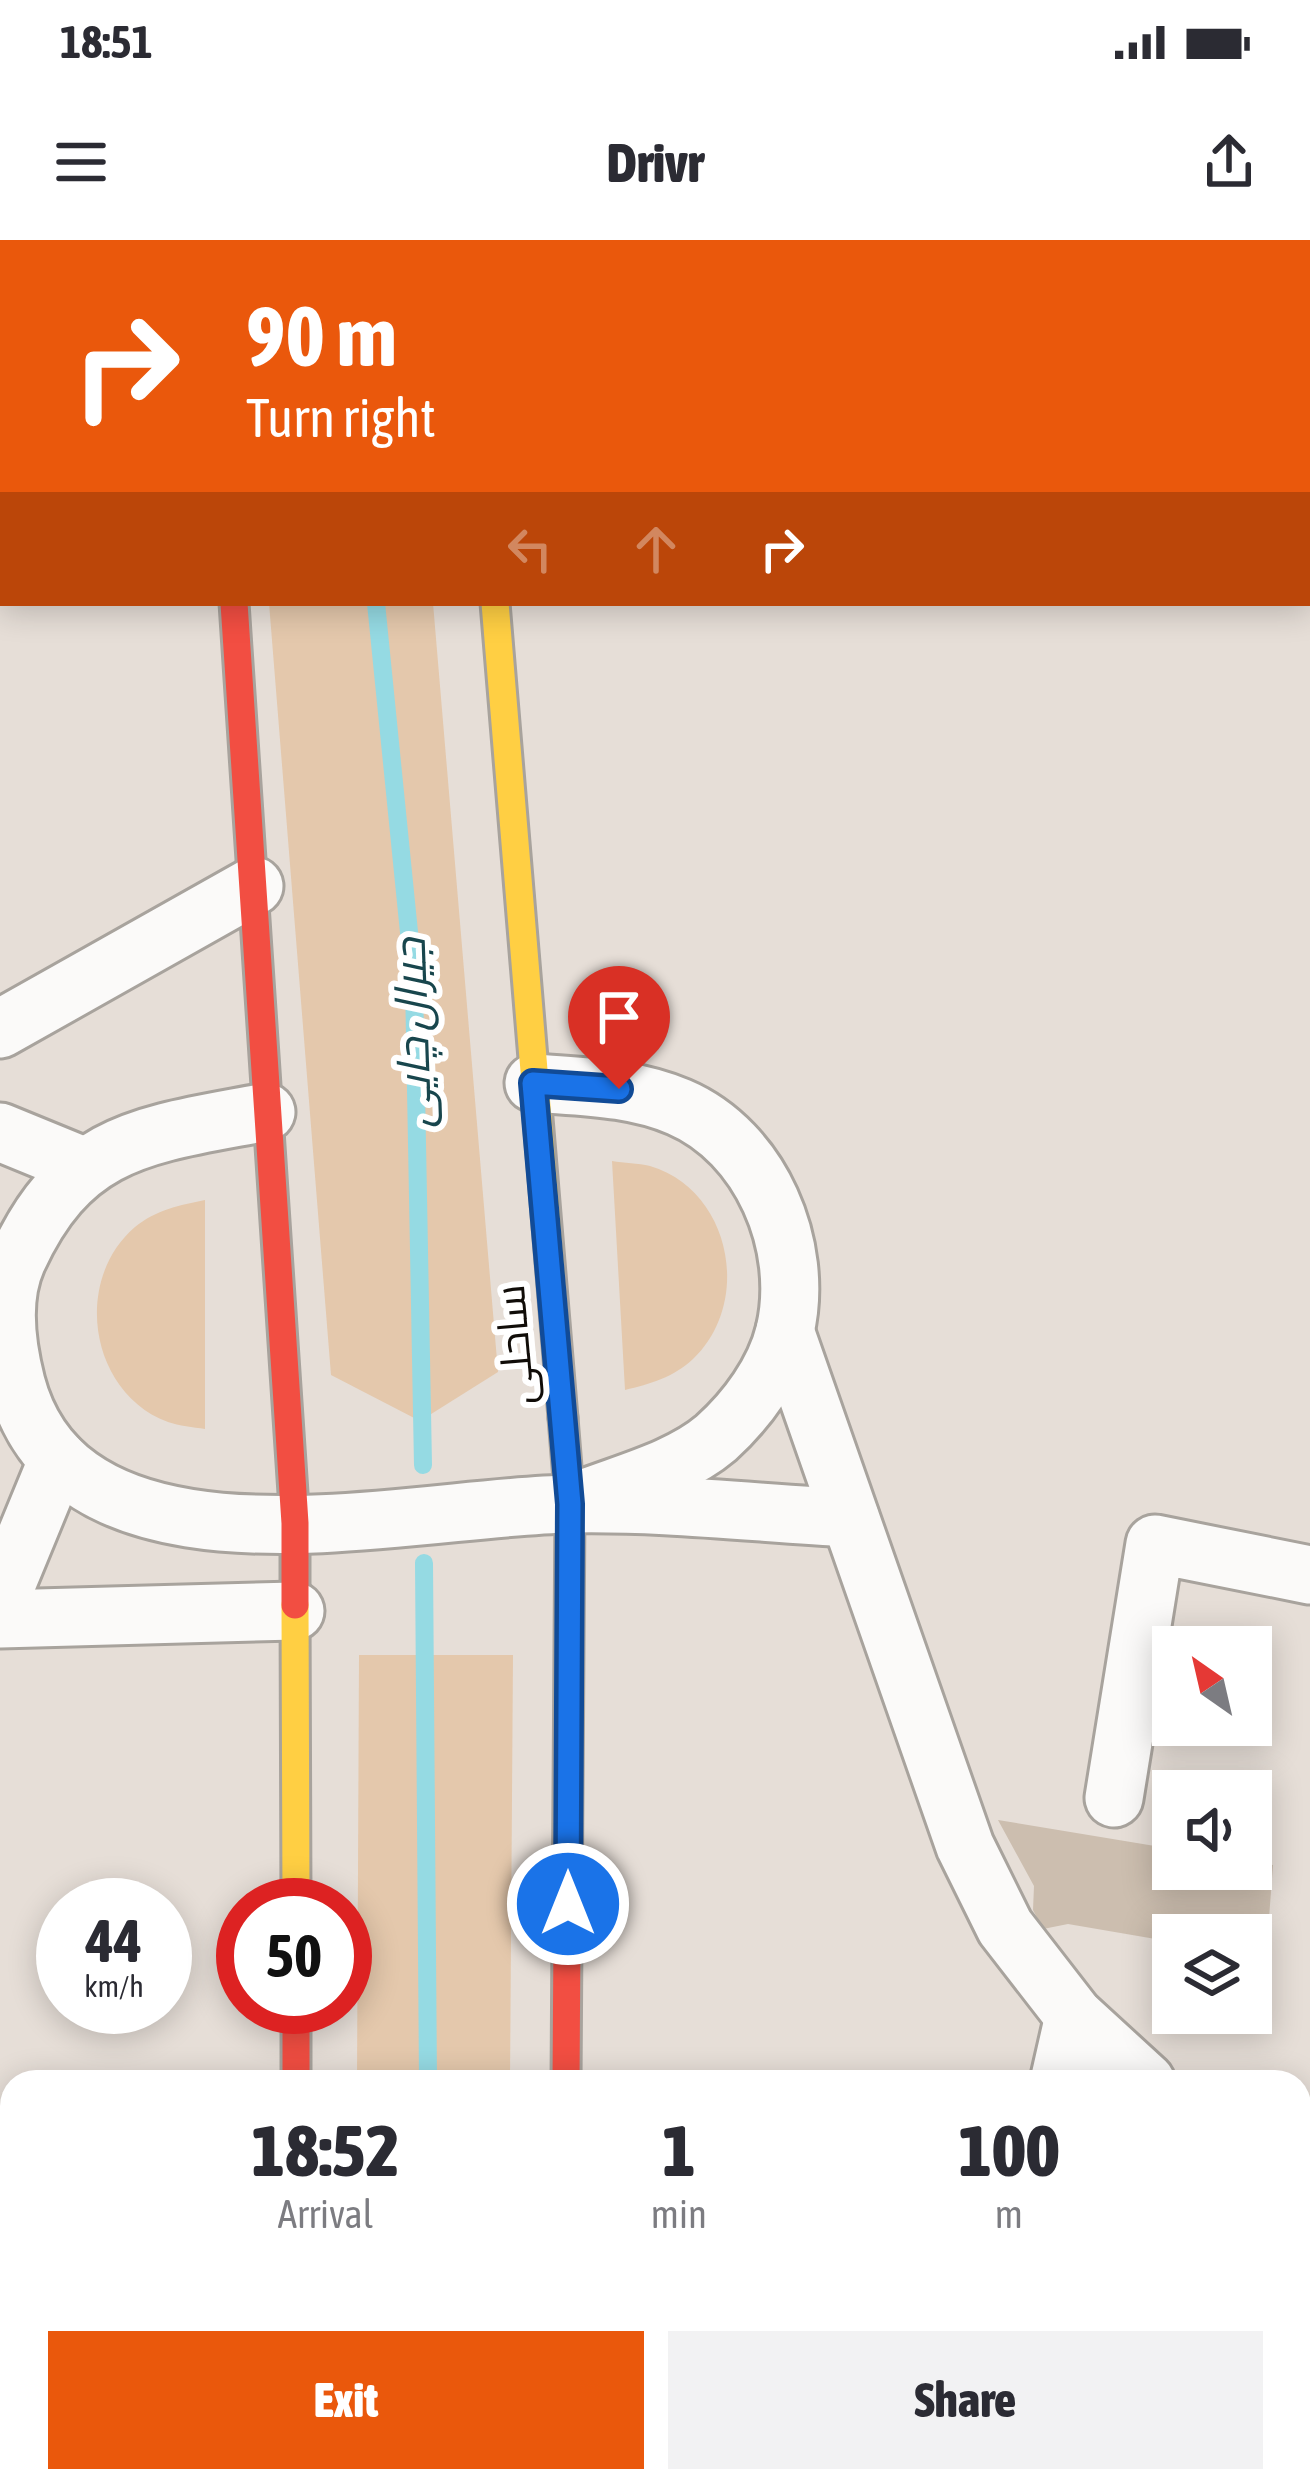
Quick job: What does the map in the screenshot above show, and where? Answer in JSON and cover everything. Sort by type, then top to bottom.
[{"type":"main road","points":[[234,606],[295,1523],[296,1878]]},
{"type":"main road","name":"ساحلی","points":[[495,606],[570,1504],[566,2070]]},
{"type":"main road","points":[[296,2034],[296,2070]]},
{"type":"street","points":[[0,1029],[254,886]]},
{"type":"street","points":[[533,1083],[619,1089],[682,1108],[735,1147],[773,1201],[790,1265],[785,1331],[758,1392],[713,1440],[657,1471],[570,1504]]},
{"type":"street","points":[[266,1112],[140,1136],[83,1166],[38,1214],[10,1274],[5,1340],[21,1404],[58,1459],[111,1499],[174,1519],[295,1523],[570,1504],[850,1518]]},
{"type":"street","points":[[0,1132],[83,1166]]},
{"type":"street","points":[[785,1331],[965,1846],[1005,1927],[1074,2016],[1133,2070]]},
{"type":"street","points":[[0,1600],[58,1459]]},
{"type":"street","points":[[1114,1798],[1155,1544],[1310,1574]]},
{"type":"street","points":[[0,1619],[295,1611]]},
{"type":"street","points":[[1062,2070],[1074,2016]]},
{"type":"shaded area","points":[[269,606],[433,606],[498,1372],[420,1421],[331,1375]]},
{"type":"shaded area","points":[[612,1161],[650,1166],[678,1179],[699,1198],[715,1223],[727,1279],[723,1308],[712,1335],[693,1359],[670,1375],[625,1390]]},
{"type":"shaded area","points":[[205,1200],[205,1429],[168,1422],[142,1408],[121,1387],[107,1362],[97,1305],[115,1250],[135,1227],[160,1212]]},
{"type":"shaded area","points":[[359,1655],[513,1655],[510,2070],[357,2070],[357,2034],[372,2034],[372,1878],[358,1878]]},
{"type":"building","points":[[998,1820],[1152,1846],[1152,1890],[1271,1890],[1269,1914],[1152,1914],[1152,1938],[1068,1924],[1043,1929],[1033,1910],[1034,1886]]},
{"type":"waterway","name":"جیرال چایی","points":[[376,606],[414,982],[423,1465]]},
{"type":"waterway","name":"جیرال چایی","points":[[424,1563],[428,2070]]},
{"type":"traffic: slow","points":[[495,606],[563,1418]]},
{"type":"traffic: slow","points":[[295,1605],[296,1878]]},
{"type":"traffic: jam","points":[[234,606],[295,1523],[295,1605]]},
{"type":"traffic: jam","points":[[563,1418],[570,1504],[566,2070]]},
{"type":"traffic: jam","points":[[296,2034],[296,2070]]},
{"type":"route","points":[[568,1904],[570,1504],[533,1083],[619,1089]]}]
